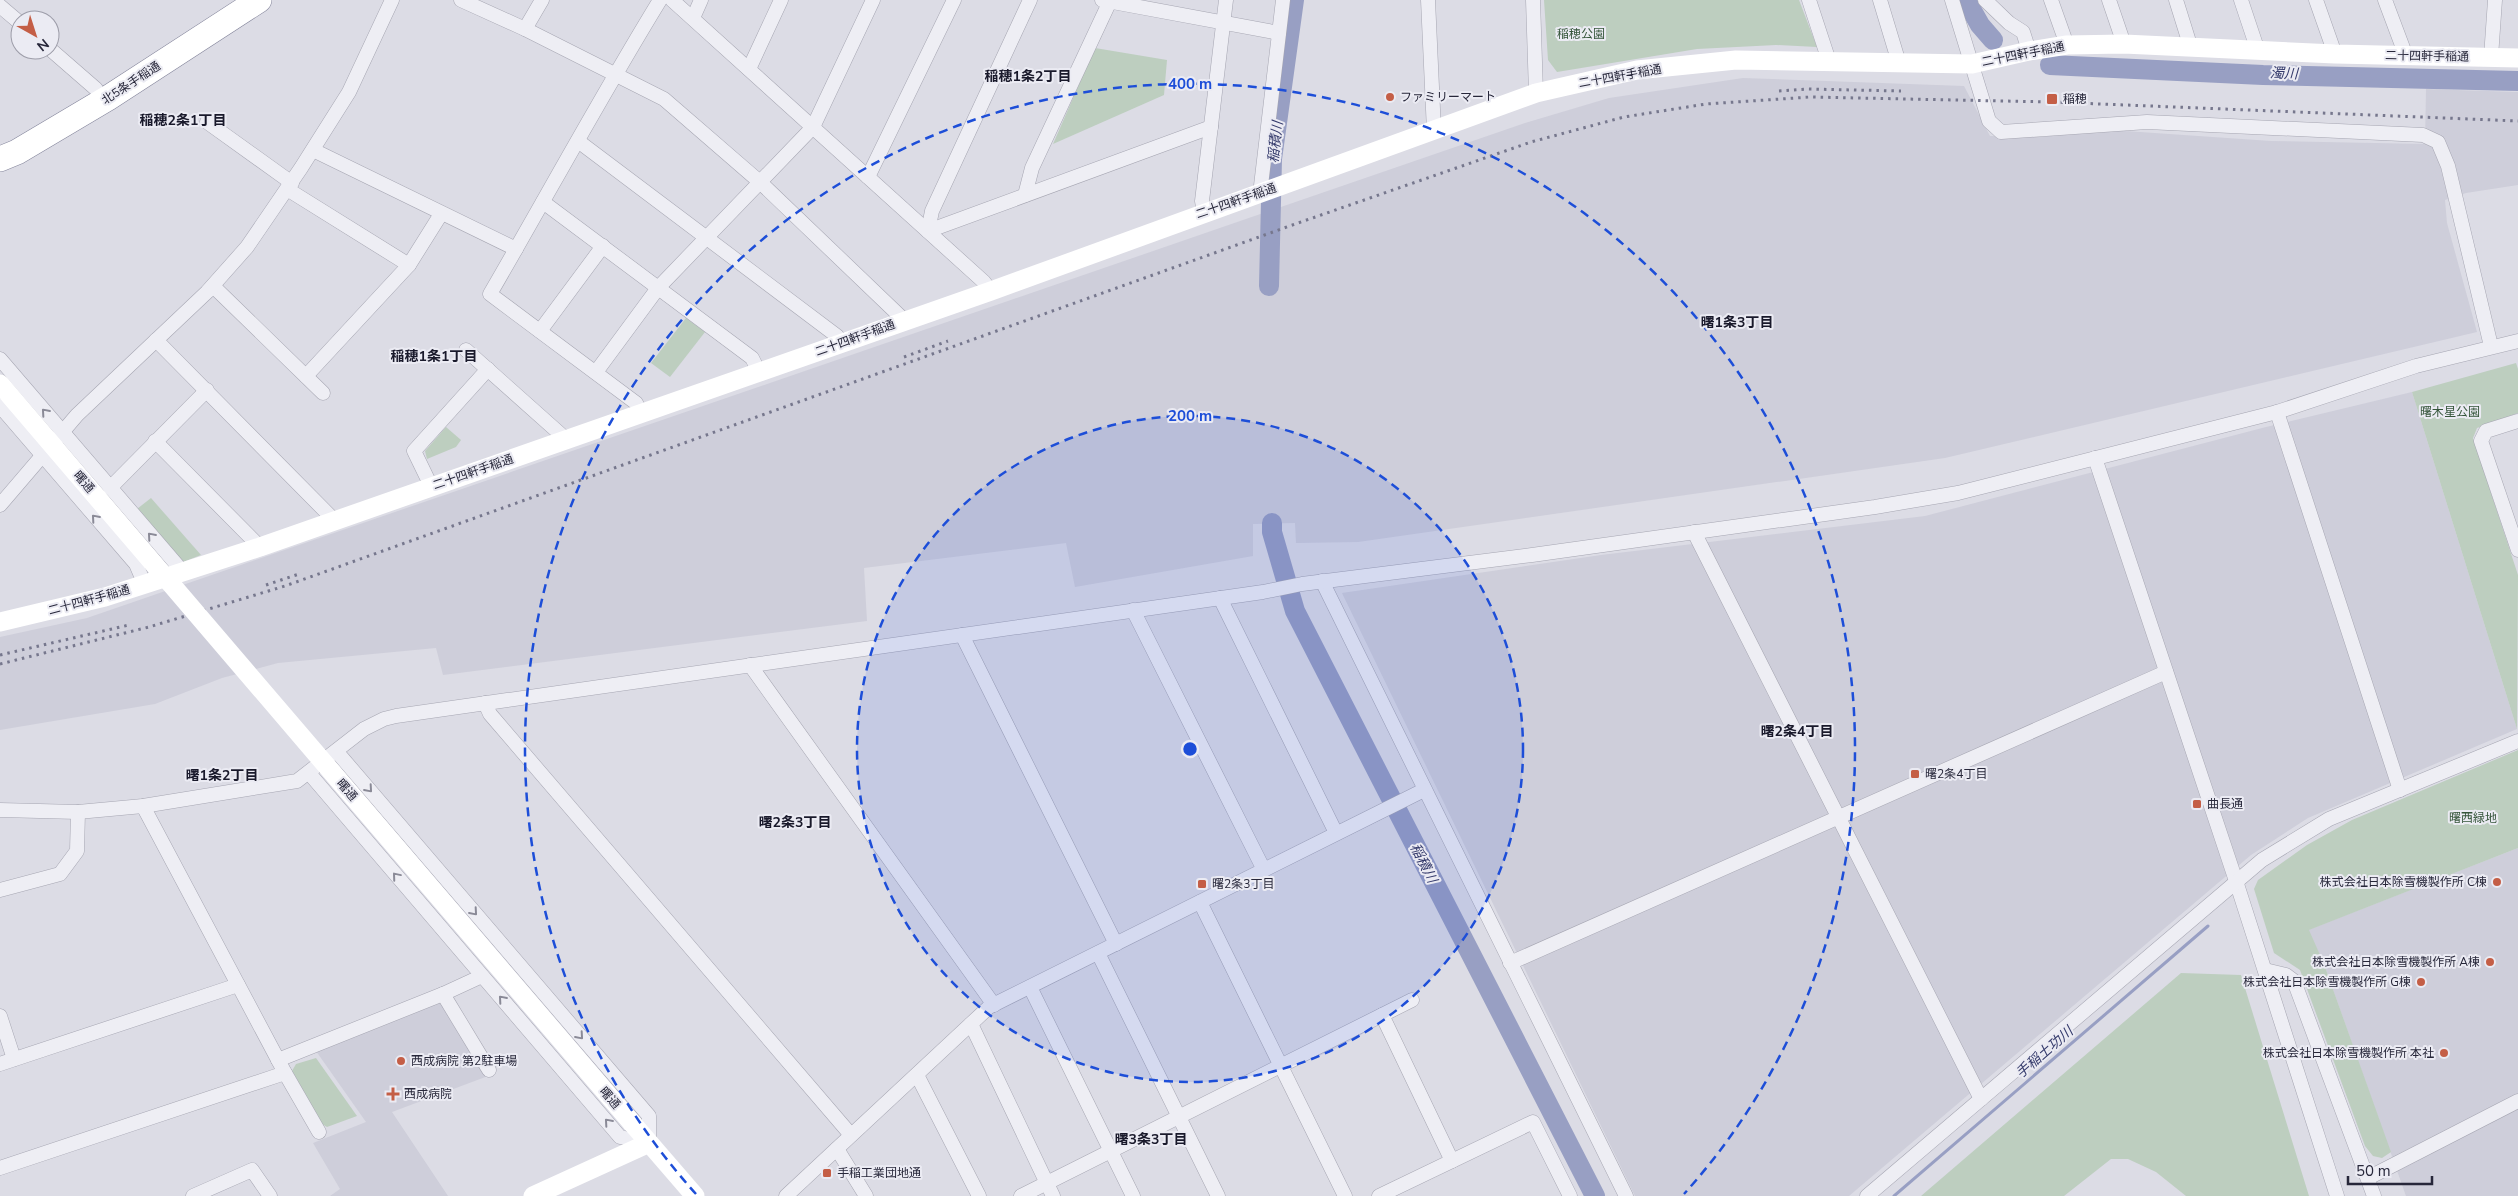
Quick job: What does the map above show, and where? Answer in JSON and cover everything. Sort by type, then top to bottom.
[{"type":"highway","name":"北5条手稲通","points":[[0,144],[96,89],[235,0]]},
{"type":"highway","name":"北5条手稲通","points":[[0,159],[17,152],[108,98],[259,0]]},
{"type":"street","points":[[0,505],[77,415],[213,286],[247,248],[313,150],[349,92],[392,0]]},
{"type":"street","points":[[461,0],[525,29],[664,99],[761,182],[904,320]]},
{"type":"street","points":[[525,29],[542,0]]},
{"type":"street","points":[[642,414],[636,403],[490,294],[615,73],[660,0]]},
{"type":"street","points":[[672,0],[991,290]]},
{"type":"street","points":[[692,18],[701,0]]},
{"type":"street","points":[[750,69],[781,0]]},
{"type":"street","points":[[596,372],[658,288],[813,127],[872,0]]},
{"type":"street","points":[[868,177],[954,0]]},
{"type":"street","points":[[928,231],[932,211],[1030,0]]},
{"type":"street","points":[[1204,212],[1202,201],[1226,0]]},
{"type":"street","points":[[1263,193],[1283,0]]},
{"type":"street","points":[[1428,0],[1434,131]]},
{"type":"street","points":[[1533,0],[1536,93]]},
{"type":"street","points":[[1809,0],[1829,61]]},
{"type":"street","points":[[1880,0],[1899,63]]},
{"type":"street","points":[[1952,0],[1989,121],[2000,132],[2146,122],[2423,135],[2438,142],[2448,166],[2491,346]]},
{"type":"street","points":[[1985,0],[2009,23],[2024,32],[2030,50]]},
{"type":"street","points":[[2051,0],[2067,45]]},
{"type":"street","points":[[2109,0],[2124,44]]},
{"type":"street","points":[[2176,0],[2192,48]]},
{"type":"street","points":[[2241,0],[2258,51]]},
{"type":"street","points":[[2316,0],[2335,54]]},
{"type":"street","points":[[2385,0],[2406,56]]},
{"type":"street","points":[[2491,57],[2495,0]]},
{"type":"street","points":[[1025,195],[1032,168],[1106,1],[1147,4],[1280,33]]},
{"type":"street","points":[[0,6],[10,14]]},
{"type":"street","name":"二十四軒手稲通","points":[[0,622],[105,597],[260,547],[991,290],[1536,93],[1637,70],[1736,60],[1972,64],[2030,50],[2067,45],[2124,44],[2335,54],[2518,58]]},
{"type":"street","points":[[60,58],[96,89]]},
{"type":"street","points":[[206,122],[289,186],[409,265]]},
{"type":"street","points":[[928,231],[1211,127]]},
{"type":"street","points":[[578,141],[837,336],[842,343]]},
{"type":"street","points":[[313,150],[516,249]]},
{"type":"street","points":[[543,202],[752,358],[759,372]]},
{"type":"street","points":[[306,376],[409,265],[441,214]]},
{"type":"street","points":[[540,331],[603,246]]},
{"type":"street","points":[[213,286],[323,393]]},
{"type":"street","points":[[156,340],[335,521]]},
{"type":"street","points":[[0,810],[78,812],[143,806],[298,781],[364,729],[384,719],[1263,592],[1322,581],[1694,532],[1958,493],[2277,412],[2416,366],[2491,346],[2518,341]]},
{"type":"street","points":[[466,350],[567,440]]},
{"type":"street","points":[[0,359],[183,572]]},
{"type":"street","points":[[431,486],[414,451],[488,369]]},
{"type":"street","name":"曙通","points":[[0,384],[695,1196]]},
{"type":"street","points":[[110,488],[207,390]]},
{"type":"street","points":[[0,406],[136,564],[145,585]]},
{"type":"street","points":[[2277,412],[2400,790]]},
{"type":"street","points":[[2518,421],[2486,431],[2481,441],[2518,550]]},
{"type":"street","points":[[155,442],[260,547]]},
{"type":"street","points":[[2095,458],[2236,881],[2337,1196]]},
{"type":"street","points":[[1694,532],[1840,817],[1981,1099]]},
{"type":"street","points":[[1322,581],[1626,1196]]},
{"type":"street","points":[[1220,598],[1336,833]]},
{"type":"street","points":[[1133,610],[1264,870]]},
{"type":"street","points":[[962,635],[1116,944]]},
{"type":"street","points":[[750,665],[994,1005]]},
{"type":"street","points":[[1510,964],[2166,672]]},
{"type":"street","points":[[485,703],[490,714],[852,1135]]},
{"type":"street","points":[[1867,1196],[2262,860],[2288,842],[2329,819],[2518,741]]},
{"type":"street","points":[[337,752],[649,1116],[650,1143]]},
{"type":"street","points":[[309,774],[620,1137],[650,1143]]},
{"type":"street","points":[[786,1196],[971,1024],[994,1005],[1424,790]]},
{"type":"street","points":[[143,806],[285,1073],[319,1132]]},
{"type":"street","points":[[0,890],[60,874],[77,851],[78,812]]},
{"type":"street","points":[[1200,902],[1345,1196]]},
{"type":"street","points":[[1098,953],[1218,1196]]},
{"type":"street","points":[[2265,970],[2286,975],[2294,981],[2374,1196]]},
{"type":"street","points":[[278,1060],[443,994],[482,976]]},
{"type":"street","points":[[0,1064],[238,985]]},
{"type":"street","points":[[1030,987],[1133,1196]]},
{"type":"street","points":[[443,994],[489,1070]]},
{"type":"street","points":[[1021,1196],[1412,1000]]},
{"type":"street","points":[[1382,1015],[1452,1161]]},
{"type":"street","points":[[0,1016],[14,1059]]},
{"type":"street","points":[[971,1024],[1053,1196]]},
{"type":"street","points":[[0,1168],[285,1073]]},
{"type":"street","points":[[917,1075],[978,1196]]},
{"type":"street","points":[[2368,1178],[2518,1101]]},
{"type":"street","points":[[1383,1195],[1533,1122],[1567,1195]]},
{"type":"street","points":[[533,1196],[650,1143]]},
{"type":"street","points":[[837,1148],[866,1196]]},
{"type":"street","points":[[193,1196],[252,1170],[270,1196]]},
{"type":"shaded area","points":[[1743,78],[1964,86],[1990,136],[2042,137],[2111,130],[2271,141],[2425,144],[2426,89],[2518,92],[2518,185],[2466,193],[2445,200],[2447,223],[2477,332],[1945,458],[1358,542],[1296,543],[1295,523],[1253,524],[1253,556],[1075,587],[1066,543],[864,568],[867,621],[443,675],[436,648],[278,663],[222,678],[155,704],[0,730],[0,637],[87,618],[1525,123],[1609,98]]},
{"type":"shaded area","points":[[2412,392],[2517,729],[2308,818],[2251,855],[1849,1196],[1635,1196],[1342,593],[1601,555],[1925,516],[2266,427]]},
{"type":"shaded area","points":[[2518,848],[2518,1196],[2406,1196],[2324,964],[2308,930]]},
{"type":"shaded area","name":"西成病院","points":[[440,1002],[488,1076],[392,1112],[448,1196],[330,1196],[340,1189],[313,1143],[366,1122],[316,1051]]},
{"type":"green space","name":"稲穂公園","points":[[1544,0],[1799,0],[1817,47],[1776,45],[1697,49],[1557,72],[1548,60]]},
{"type":"green space","points":[[1095,48],[1167,60],[1164,95],[1053,144]]},
{"type":"green space","points":[[686,318],[705,332],[670,377],[651,363]]},
{"type":"green space","name":"曙木星公園","points":[[2516,363],[2518,369],[2518,413],[2477,428],[2473,438],[2518,575],[2517,729],[2412,392]]},
{"type":"green space","points":[[446,427],[461,440],[456,447],[427,459],[425,451]]},
{"type":"green space","points":[[151,498],[201,555],[183,562],[137,509]]},
{"type":"green space","name":"曙西緑地","points":[[2518,750],[2518,848],[2309,930],[2324,964],[2391,1152],[2382,1158],[2373,1156],[2365,1146],[2300,970],[2274,953],[2254,889],[2258,880],[2307,845],[2352,820]]},
{"type":"green space","points":[[2181,973],[2241,975],[2309,1196],[2186,1196],[2156,1172],[2128,1159],[2111,1159],[2064,1196],[1921,1196]]},
{"type":"green space","points":[[316,1058],[357,1116],[327,1127],[322,1124],[292,1071],[296,1064]]},
{"type":"waterway","name":"稲積川","points":[[1269,286],[1272,159],[1294,0]]},
{"type":"waterway","name":"濁川","points":[[1966,0],[1980,25],[1993,40]]},
{"type":"waterway","name":"濁川","points":[[2050,65],[2263,75],[2518,81]]},
{"type":"waterway","name":"稲積川","points":[[1272,523],[1272,532],[1295,611],[1595,1196]]},
{"type":"waterway","name":"手稲土功川","points":[[1894,1196],[2208,926]]},
{"type":"railway","points":[[1779,91],[1807,89],[1901,91]]},
{"type":"railway","points":[[0,664],[149,627],[285,586],[1298,223],[1531,142],[1624,117],[1706,104],[1810,97],[2052,102],[2518,121]]},
{"type":"railway","points":[[904,357],[948,341]]},
{"type":"railway","points":[[266,585],[299,574]]},
{"type":"railway","points":[[0,655],[129,625]]},
{"type":"place","name":"ファミリーマート","points":[[1390,97]]},
{"type":"place","name":"稲穂","points":[[2052,99]]},
{"type":"place","name":"曙2条4丁目","points":[[1915,774]]},
{"type":"place","name":"曲長通","points":[[2197,804]]},
{"type":"place","name":"株式会社日本除雪機製作所 C棟","points":[[2497,882]]},
{"type":"place","name":"曙2条3丁目","points":[[1202,884]]},
{"type":"place","name":"株式会社日本除雪機製作所 A棟","points":[[2490,962]]},
{"type":"place","name":"株式会社日本除雪機製作所 G棟","points":[[2421,982]]},
{"type":"place","name":"株式会社日本除雪機製作所 本社","points":[[2444,1053]]},
{"type":"place","name":"西成病院 第2駐車場","points":[[401,1061]]},
{"type":"place","name":"西成病院","points":[[393,1094]]},
{"type":"place","name":"手稲工業団地通","points":[[827,1173]]},
{"type":"district","name":"稲穂1条2丁目","points":[[1028,76]]},
{"type":"district","name":"稲穂2条1丁目","points":[[183,120]]},
{"type":"district","name":"曙1条3丁目","points":[[1737,322]]},
{"type":"district","name":"稲穂1条1丁目","points":[[434,356]]},
{"type":"district","name":"曙2条4丁目","points":[[1797,731]]},
{"type":"district","name":"曙1条2丁目","points":[[222,775]]},
{"type":"district","name":"曙2条3丁目","points":[[795,822]]},
{"type":"district","name":"曙3条3丁目","points":[[1151,1139]]}]
